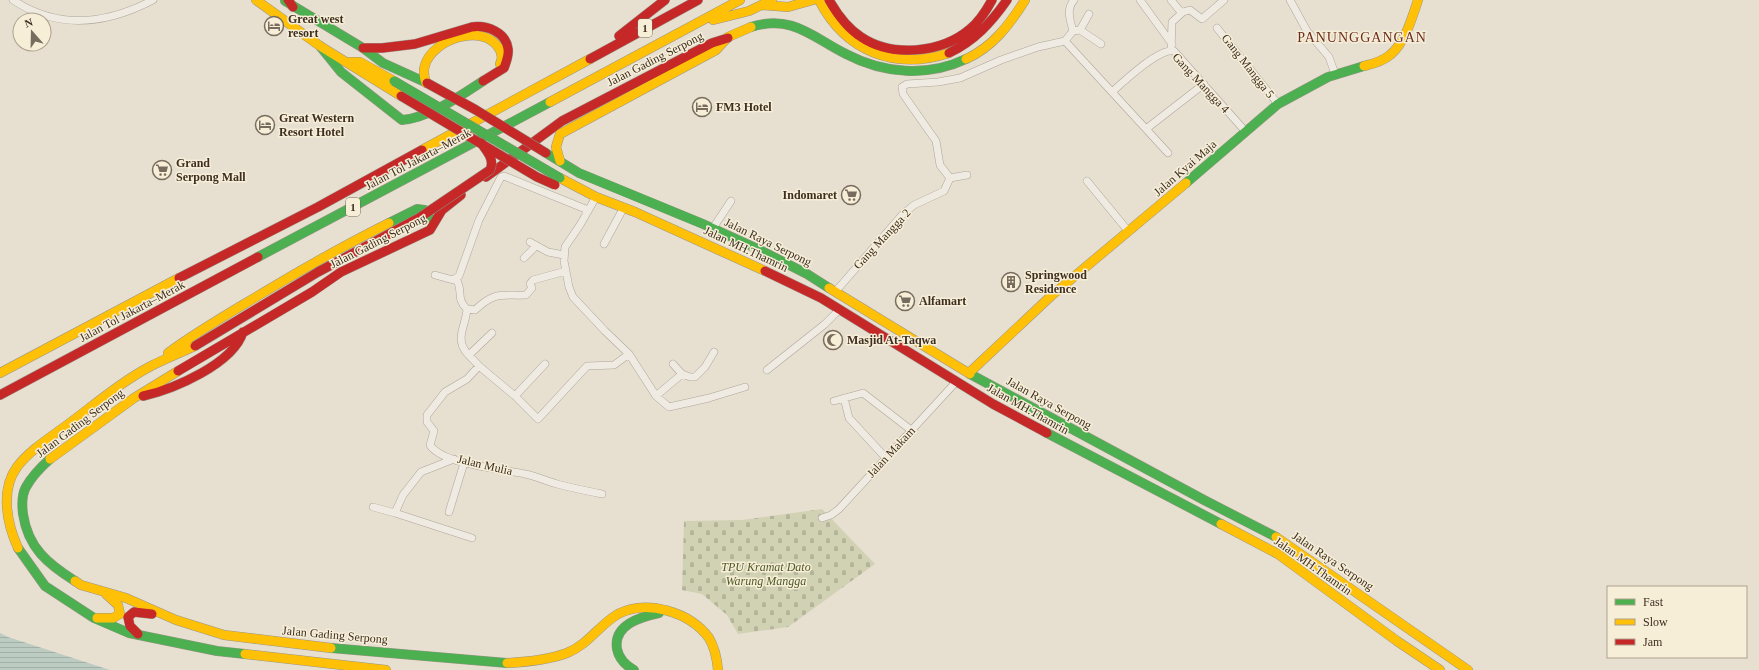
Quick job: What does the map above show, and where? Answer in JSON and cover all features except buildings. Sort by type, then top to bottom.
[{"type":"main road","points":[[256,0],[320,46],[537,177],[582,190],[596,197],[624,207]]},
{"type":"main road","points":[[283,0],[291,3],[362,48],[383,63],[386,67],[406,77]]},
{"type":"main road","points":[[593,56],[665,0]]},
{"type":"main road","name":"Jalan Tol Jakarta–Merak","points":[[1,373],[138,299],[318,207],[698,0]]},
{"type":"main road","name":"Jalan Tol Jakarta–Merak","points":[[0,395],[740,0]]},
{"type":"main road","points":[[695,24],[749,11],[772,0]]},
{"type":"main road","points":[[762,5],[788,7],[813,0]]},
{"type":"main road","points":[[819,0],[828,5],[846,24],[865,39],[887,48],[908,50],[937,48],[958,38],[975,24],[989,9],[992,0]]},
{"type":"main road","points":[[828,5],[840,31],[859,47],[886,58],[911,61],[941,56],[963,46],[997,15],[1007,0]]},
{"type":"main road","points":[[560,161],[554,147],[560,134],[716,50],[728,38],[762,23],[778,22],[803,30],[855,59],[879,67],[900,72],[933,72],[960,63],[983,51],[1002,34],[1025,0]]},
{"type":"main road","name":"Jalan Kyai Maja","points":[[969,373],[1051,296],[1129,232],[1278,104],[1297,92],[1335,74],[1390,56],[1400,41],[1418,0]]},
{"type":"main road","points":[[320,46],[341,72],[402,120],[414,119],[458,97],[496,74],[504,68],[508,48],[500,33],[481,26],[472,27],[415,44],[382,48],[362,48]]},
{"type":"main road","points":[[427,83],[424,67],[433,51],[450,41],[468,34],[482,35],[492,38],[498,45],[502,62],[496,74]]},
{"type":"main road","name":"Jalan Gading Serpong","points":[[718,670],[716,655],[710,639],[698,625],[668,612],[655,609],[623,612],[614,617],[590,640],[575,649],[556,656],[526,662],[500,663],[300,645],[224,635],[176,620],[143,605],[81,585],[60,572],[41,555],[31,542],[25,526],[22,506],[25,488],[37,471],[56,453],[134,398],[312,292],[341,272],[412,240],[430,230],[436,224],[443,209],[562,121],[712,43],[728,38]]},
{"type":"main road","points":[[348,62],[360,62],[394,81],[557,182]]},
{"type":"main road","name":"Jalan Raya Serpong","points":[[406,77],[514,146],[569,177],[580,181],[604,184]]},
{"type":"main road","name":"Jalan Raya Serpong","points":[[406,77],[427,83],[516,134],[579,173],[713,228],[758,249],[836,291],[969,373],[1204,500],[1263,529],[1311,560],[1468,670]]},
{"type":"main road","name":"Jalan Gading Serpong","points":[[386,670],[217,650],[138,634],[111,626],[94,618],[44,586],[31,570],[18,548],[8,522],[6,504],[7,488],[16,467],[35,449],[120,386],[151,366],[195,346],[318,272],[419,218],[490,170],[493,162],[481,143]]},
{"type":"main road","name":"Jalan MH.Thamrin","points":[[624,207],[718,248],[820,298],[993,404],[1278,554],[1397,641],[1440,670]]},
{"type":"main road","points":[[151,366],[196,332],[309,266],[388,223],[422,208],[426,210],[432,220],[431,224],[412,240]]},
{"type":"main road","points":[[870,329],[877,317]]},
{"type":"main road","points":[[134,398],[153,394],[177,384],[212,366],[230,353],[240,342],[243,332]]},
{"type":"main road","points":[[1074,447],[1082,435]]},
{"type":"main road","points":[[94,618],[113,618],[120,614],[116,602],[98,590]]},
{"type":"main road","points":[[138,634],[128,626],[127,622],[127,616],[134,612],[176,620]]},
{"type":"main road","points":[[634,670],[620,659],[616,640],[619,631],[632,621],[668,612]]},
{"type":"street","points":[[14,0],[45,15],[61,19],[94,21],[128,11],[153,0]]},
{"type":"street","points":[[1074,0],[1069,7],[1069,13],[1076,30],[1101,44]]},
{"type":"street","points":[[1140,0],[1171,47]]},
{"type":"street","points":[[1171,0],[1180,11],[1183,12]]},
{"type":"street","points":[[1171,47],[1172,22],[1183,12],[1190,10],[1202,19],[1224,0]]},
{"type":"street","points":[[1290,0],[1307,31],[1328,57],[1335,74]]},
{"type":"street","points":[[967,175],[950,178],[940,165],[936,141],[903,94],[902,87],[907,84],[938,82],[960,78],[1001,60],[1032,49],[1065,41],[1089,14]]},
{"type":"street","name":"Gang Mangga 5","points":[[1217,28],[1278,104]]},
{"type":"street","points":[[1065,41],[1168,153]]},
{"type":"street","name":"Gang Mangga 4","points":[[1112,92],[1141,67],[1171,47],[1246,132]]},
{"type":"street","points":[[1146,129],[1204,84]]},
{"type":"street","points":[[435,275],[453,280],[459,276],[479,220],[501,177],[504,176],[588,210]]},
{"type":"street","name":"Gang Mangga 2","points":[[836,291],[902,215],[914,205],[944,191],[950,178]]},
{"type":"street","points":[[1087,181],[1129,232]]},
{"type":"street","points":[[596,197],[565,247],[564,255],[566,271],[569,287],[573,297],[604,331],[629,354],[656,396],[669,407],[709,398],[745,387]]},
{"type":"street","points":[[713,228],[731,201]]},
{"type":"street","points":[[604,244],[624,207]]},
{"type":"street","points":[[524,258],[533,244],[548,252],[564,255]]},
{"type":"street","points":[[456,279],[461,286],[461,304],[467,309],[475,310],[488,298],[502,294],[526,294],[532,288],[530,284],[533,280],[566,271]]},
{"type":"street","points":[[467,309],[461,340],[469,355],[479,366],[538,419],[588,366],[614,364],[629,354]]},
{"type":"street","points":[[767,370],[825,324],[839,310]]},
{"type":"street","points":[[469,355],[492,333]]},
{"type":"street","points":[[673,364],[682,374],[695,377],[705,367],[714,352]]},
{"type":"street","points":[[514,396],[545,364]]},
{"type":"street","name":"Jalan Mulia","points":[[479,366],[468,379],[445,392],[427,415],[427,422],[434,430],[430,445],[435,452],[464,463],[525,474],[557,484],[602,494]]},
{"type":"street","points":[[656,396],[682,374]]},
{"type":"street","name":"Jalan Makam","points":[[822,518],[831,516],[839,509],[956,382]]},
{"type":"street","points":[[834,401],[863,393],[911,430]]},
{"type":"street","points":[[844,398],[849,418],[886,458]]},
{"type":"street","points":[[395,513],[403,495],[421,472],[454,459]]},
{"type":"street","points":[[449,512],[464,463]]},
{"type":"street","points":[[373,507],[472,538]]},
{"type":"green space","name":"TPU Kramat Dato Warung Mangga","points":[[822,509],[875,564],[788,627],[738,634],[727,615],[702,594],[682,590],[684,521],[742,520]]},
{"type":"shaded area","points":[[0,633],[8,637],[110,670],[0,670]]},
{"type":"traffic: fast","points":[[285,1],[363,48],[383,63],[427,83]]},
{"type":"traffic: fast","points":[[751,27],[778,23],[790,25],[801,29],[861,61],[875,66],[891,69],[906,71],[937,69],[966,59]]},
{"type":"traffic: fast","points":[[320,46],[341,72],[402,120],[433,111],[483,81]]},
{"type":"traffic: fast","points":[[1186,183],[1278,104],[1328,77],[1364,66]]},
{"type":"traffic: fast","points":[[394,81],[560,178]]},
{"type":"traffic: fast","points":[[258,257],[550,102]]},
{"type":"traffic: fast","points":[[546,153],[579,173],[703,224],[758,249],[807,274],[829,288]]},
{"type":"traffic: fast","points":[[389,223],[417,209],[425,210],[431,220]]},
{"type":"traffic: fast","points":[[970,374],[1276,537]]},
{"type":"traffic: fast","points":[[1047,433],[1221,524]]},
{"type":"traffic: fast","points":[[50,459],[37,472],[26,487],[22,507],[23,514],[29,536],[41,554],[56,568],[75,581]]},
{"type":"traffic: fast","points":[[18,548],[45,586],[94,618],[129,633],[217,651],[245,654]]},
{"type":"traffic: fast","points":[[634,670],[625,664],[619,656],[617,649],[619,634],[624,628],[636,620],[659,613]]},
{"type":"traffic: fast","points":[[331,648],[507,663]]},
{"type":"traffic: slow","points":[[256,0],[320,46],[401,96]]},
{"type":"traffic: slow","points":[[550,102],[740,0]]},
{"type":"traffic: slow","points":[[713,20],[749,11],[772,0]]},
{"type":"traffic: slow","points":[[762,5],[788,7],[813,0]]},
{"type":"traffic: slow","points":[[819,0],[830,18],[843,32],[857,44],[873,52],[891,58],[909,59],[929,58],[949,53]]},
{"type":"traffic: slow","points":[[966,59],[976,54],[993,41],[1007,26],[1025,0]]},
{"type":"traffic: slow","points":[[1364,66],[1384,59],[1400,44],[1418,0]]},
{"type":"traffic: slow","points":[[560,161],[556,147],[560,134],[716,50],[728,37],[751,27]]},
{"type":"traffic: slow","points":[[426,83],[424,70],[430,56],[438,48],[458,37],[470,35],[481,36],[491,40],[498,47],[502,55],[500,64]]},
{"type":"traffic: slow","points":[[422,150],[590,59]]},
{"type":"traffic: slow","points":[[350,62],[360,62],[394,81]]},
{"type":"traffic: slow","points":[[560,178],[596,197],[635,212],[765,271]]},
{"type":"traffic: slow","points":[[969,373],[1051,296],[1186,183]]},
{"type":"traffic: slow","points":[[168,353],[204,329],[311,264],[389,223]]},
{"type":"traffic: slow","points":[[0,373],[179,278]]},
{"type":"traffic: slow","points":[[829,288],[970,374]]},
{"type":"traffic: slow","points":[[18,548],[8,518],[7,496],[8,486],[12,476],[22,461],[39,446],[128,380],[151,366],[195,346]]},
{"type":"traffic: slow","points":[[50,459],[134,398],[178,371]]},
{"type":"traffic: slow","points":[[1221,524],[1278,554],[1397,641],[1440,670]]},
{"type":"traffic: slow","points":[[1276,537],[1468,670]]},
{"type":"traffic: slow","points":[[75,581],[81,585],[126,598],[176,620],[224,635],[331,648]]},
{"type":"traffic: slow","points":[[97,618],[113,618],[120,614],[118,605],[106,594]]},
{"type":"traffic: slow","points":[[507,663],[537,660],[567,653],[582,645],[605,623],[618,614],[629,610],[655,608],[680,615],[701,629],[709,638],[713,646],[718,670]]},
{"type":"traffic: slow","points":[[245,654],[386,670]]},
{"type":"traffic: jam","points":[[288,0],[293,7]]},
{"type":"traffic: jam","points":[[619,36],[665,0]]},
{"type":"traffic: jam","points":[[590,59],[698,0]]},
{"type":"traffic: jam","points":[[829,0],[843,20],[861,37],[873,44],[902,50],[931,48],[959,37],[977,23],[992,0]]},
{"type":"traffic: jam","points":[[949,53],[966,43],[981,31],[1007,0]]},
{"type":"traffic: jam","points":[[363,48],[382,48],[415,44],[472,27],[484,27],[495,31],[504,38],[508,49],[508,54],[504,68],[483,81]]},
{"type":"traffic: jam","points":[[486,177],[562,121],[712,43],[728,38]]},
{"type":"traffic: jam","points":[[427,83],[476,110],[546,153]]},
{"type":"traffic: jam","points":[[401,96],[537,177],[555,185]]},
{"type":"traffic: jam","points":[[195,346],[318,272],[419,218],[490,170],[492,163],[491,159],[481,143]]},
{"type":"traffic: jam","points":[[179,278],[318,207],[422,150]]},
{"type":"traffic: jam","points":[[178,371],[312,292],[341,272],[430,230],[442,210],[461,195]]},
{"type":"traffic: jam","points":[[0,395],[258,257]]},
{"type":"traffic: jam","points":[[765,271],[821,298],[993,404],[1047,433]]},
{"type":"traffic: jam","points":[[143,396],[170,388],[201,373],[228,355],[237,344],[243,332]]},
{"type":"traffic: jam","points":[[138,634],[130,626],[128,617],[134,612],[152,614]]},
{"type":"place","name":"Great west resort","points":[[274,26]]},
{"type":"place","name":"FM3 Hotel","points":[[702,107]]},
{"type":"place","name":"Great Western Resort Hotel","points":[[265,125]]},
{"type":"place","name":"Grand Serpong Mall","points":[[162,170]]},
{"type":"place","name":"Indomaret","points":[[851,195]]},
{"type":"place","name":"Springwood Residence","points":[[1011,282]]},
{"type":"place","name":"Alfamart","points":[[905,301]]},
{"type":"place","name":"Masjid At-Taqwa","points":[[833,340]]},
{"type":"district","name":"PANUNGGANGAN","points":[[1362,37]]}]
